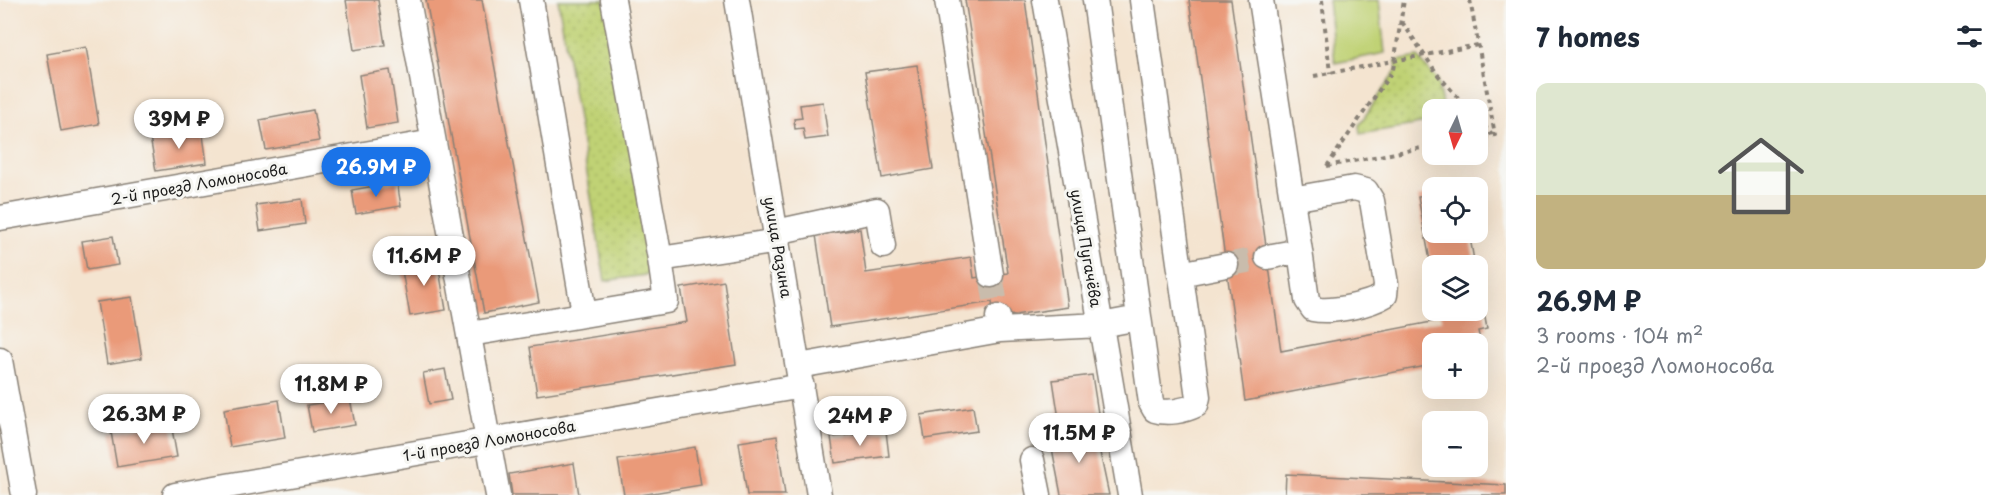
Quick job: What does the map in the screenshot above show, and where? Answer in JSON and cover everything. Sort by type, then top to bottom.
[{"type":"street","points":[[408,0],[498,495]]},
{"type":"street","points":[[531,0],[584,314]]},
{"type":"street","points":[[470,334],[666,301],[613,0]]},
{"type":"street","name":"улица Разина","points":[[737,0],[819,495]]},
{"type":"street","points":[[947,0],[991,275]]},
{"type":"street","name":"улица Пугачёва","points":[[1045,0],[1130,495]]},
{"type":"street","points":[[1095,0],[1151,403],[1155,410],[1162,412],[1188,409],[1196,405],[1198,397],[1142,0]]},
{"type":"street","points":[[1262,0],[1307,300],[1313,309],[1322,311],[1375,301],[1385,295],[1386,284],[1372,201],[1366,191],[1354,188],[1292,199]]},
{"type":"street","name":"2-й проезд Ломоносова","points":[[0,218],[433,142]]},
{"type":"street","points":[[660,259],[777,237],[877,210],[883,246]]},
{"type":"street","points":[[1267,257],[1300,251]]},
{"type":"street","points":[[1180,274],[1226,265]]},
{"type":"street","name":"1-й проезд Ломоносова","points":[[175,495],[291,485],[800,376],[999,324],[1101,325],[1139,318]]},
{"type":"street","points":[[0,360],[6,429],[24,495]]},
{"type":"street","points":[[1032,460],[1039,495]]},
{"type":"path","points":[[1322,0],[1330,73]]},
{"type":"path","points":[[1404,0],[1393,70],[1327,166],[1422,148]]},
{"type":"path","points":[[1470,0],[1495,135],[1488,136]]},
{"type":"path","points":[[1402,21],[1438,75],[1459,99]]},
{"type":"path","points":[[1314,76],[1478,45]]},
{"type":"path","points":[[1488,130],[1492,135]]},
{"type":"green space","points":[[558,0],[606,0],[652,274],[605,281]]},
{"type":"green space","points":[[1328,0],[1379,0],[1385,53],[1335,63]]},
{"type":"green space","points":[[1418,57],[1437,80],[1441,99],[1422,99],[1422,124],[1360,134],[1359,125],[1397,69],[1396,61]]},
{"type":"building","points":[[346,0],[378,0],[385,45],[354,50]]},
{"type":"building","points":[[426,0],[482,0],[539,302],[484,313]]},
{"type":"building","points":[[965,0],[1025,0],[1068,307],[994,318],[992,302],[830,327],[816,235],[860,229],[866,273],[971,257],[974,278],[1008,273]]},
{"type":"building","points":[[1189,0],[1231,0],[1281,351],[1437,321],[1486,321],[1487,329],[1478,331],[1478,333],[1422,333],[1422,367],[1245,401]]},
{"type":"building","points":[[86,47],[99,124],[61,131],[47,54]]},
{"type":"building","points":[[917,65],[933,169],[882,178],[865,72]]},
{"type":"building","points":[[390,70],[398,123],[367,128],[359,75]]},
{"type":"building","points":[[823,102],[828,137],[805,140],[803,128],[795,129],[794,119],[802,118],[800,105]]},
{"type":"building","points":[[313,110],[319,141],[266,150],[260,120]]},
{"type":"building","points":[[202,129],[207,163],[156,171],[150,137]]},
{"type":"building","points":[[397,182],[401,206],[356,214],[352,190]]},
{"type":"building","points":[[1422,196],[1422,218],[1418,197]]},
{"type":"building","points":[[302,199],[305,224],[260,231],[256,205]]},
{"type":"building","points":[[113,236],[118,265],[87,270],[82,241]]},
{"type":"building","points":[[1427,243],[1471,243],[1473,255],[1429,255]]},
{"type":"building","points":[[437,258],[446,310],[410,316],[401,265]]},
{"type":"building","points":[[724,281],[736,364],[537,395],[530,347],[687,322],[681,288]]},
{"type":"building","points":[[132,297],[142,358],[107,364],[97,302]]},
{"type":"building","points":[[445,369],[451,400],[429,404],[423,373]]},
{"type":"building","points":[[1092,375],[1098,413],[1059,419],[1053,380]]},
{"type":"building","points":[[350,398],[355,425],[312,432],[307,405]]},
{"type":"building","points":[[279,400],[285,438],[230,447],[224,409]]},
{"type":"building","points":[[973,407],[977,431],[925,439],[921,415]]},
{"type":"building","points":[[171,423],[177,457],[117,467],[111,432]]},
{"type":"building","points":[[1095,429],[1109,495],[1061,495],[1050,438]]},
{"type":"building","points":[[886,431],[889,456],[835,463],[831,437]]},
{"type":"building","points":[[777,436],[785,495],[747,495],[739,442]]},
{"type":"building","points":[[695,447],[701,485],[641,495],[624,495],[618,460]]},
{"type":"building","points":[[574,463],[579,495],[512,495],[509,474]]},
{"type":"building","points":[[1286,474],[1506,485],[1506,495],[1285,495]]},
{"type":"tunnel","points":[[1226,265],[1267,257]]},
{"type":"tunnel","points":[[991,275],[998,317]]}]
